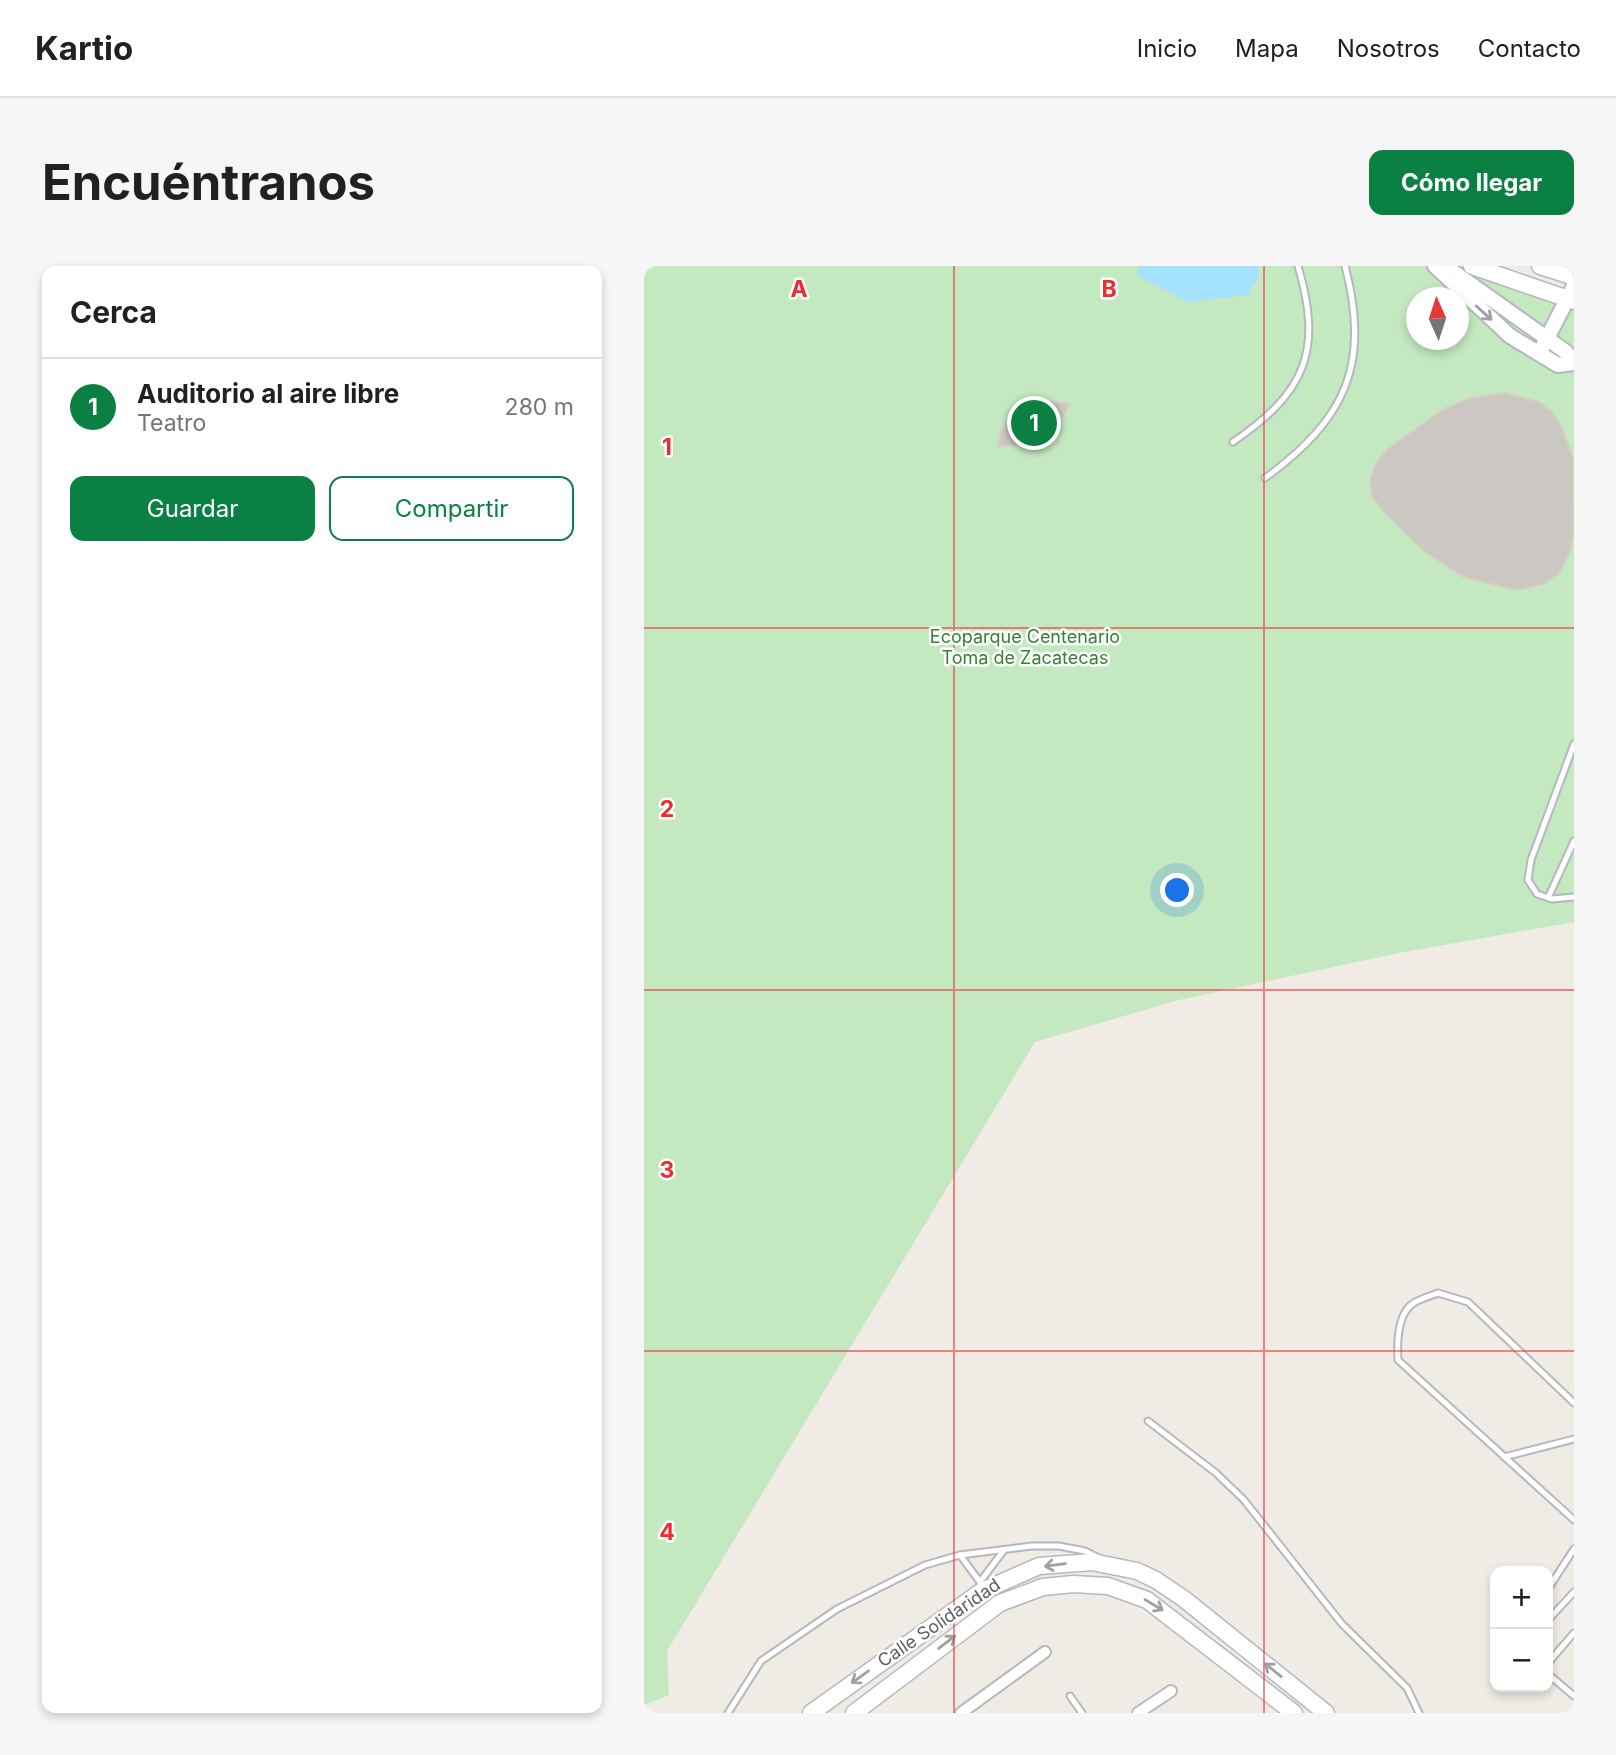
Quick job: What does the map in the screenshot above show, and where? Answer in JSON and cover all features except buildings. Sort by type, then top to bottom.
[{"type":"main road","points":[[1472,266],[1572,295]]},
{"type":"main road","points":[[1541,266],[1574,277]]},
{"type":"main road","name":"Calle Solidaridad","points":[[811,1713],[981,1586],[1040,1566],[1092,1562],[1137,1571],[1184,1599],[1326,1713]]},
{"type":"main road","name":"Calle Solidaridad","points":[[854,1713],[1000,1603],[1042,1587],[1073,1584],[1108,1586],[1147,1600],[1294,1713]]},
{"type":"street","points":[[1435,266],[1510,336],[1538,353],[1568,361]]},
{"type":"street","points":[[1445,266],[1547,340],[1568,361]]},
{"type":"street","points":[[1538,353],[1572,295]]},
{"type":"street","points":[[1568,361],[1574,339]]},
{"type":"street","points":[[961,1713],[1045,1653]]},
{"type":"street","points":[[1138,1713],[1171,1691]]},
{"type":"lane","points":[[1233,442],[1279,405],[1300,375],[1311,338],[1309,303],[1298,266]]},
{"type":"lane","points":[[1265,478],[1301,452],[1340,399],[1352,363],[1356,331],[1345,266]]},
{"type":"lane","points":[[1574,744],[1531,860],[1528,880],[1537,894],[1548,898],[1574,897]]},
{"type":"lane","points":[[1548,898],[1574,841]]},
{"type":"lane","points":[[1574,1403],[1468,1302],[1438,1293],[1411,1305],[1401,1322],[1396,1341],[1398,1360],[1574,1520]]},
{"type":"lane","points":[[1148,1421],[1216,1473],[1244,1500],[1342,1624],[1407,1688],[1419,1713]]},
{"type":"lane","points":[[1504,1457],[1574,1439]]},
{"type":"lane","points":[[728,1713],[761,1661],[837,1609],[925,1565],[960,1555],[1059,1546],[1085,1551],[1115,1566]]},
{"type":"lane","points":[[1553,1581],[1574,1549]]},
{"type":"lane","points":[[960,1555],[981,1586],[1004,1550]]},
{"type":"lane","points":[[1553,1615],[1574,1592]]},
{"type":"lane","points":[[1553,1658],[1574,1633]]},
{"type":"lane","points":[[1553,1678],[1574,1696]]},
{"type":"lane","points":[[1070,1696],[1082,1713]]},
{"type":"green space","name":"Ecoparque Centenario Toma de Zacatecas","points":[[644,266],[1454,266],[1574,308],[1574,922],[1399,953],[1179,1000],[1035,1042],[667,1651],[669,1695],[644,1705]]},
{"type":"water","points":[[1139,266],[1258,266],[1259,275],[1248,295],[1188,302],[1138,276]]},
{"type":"place","name":"Auditorio al aire libre","points":[[1034,423]]}]
